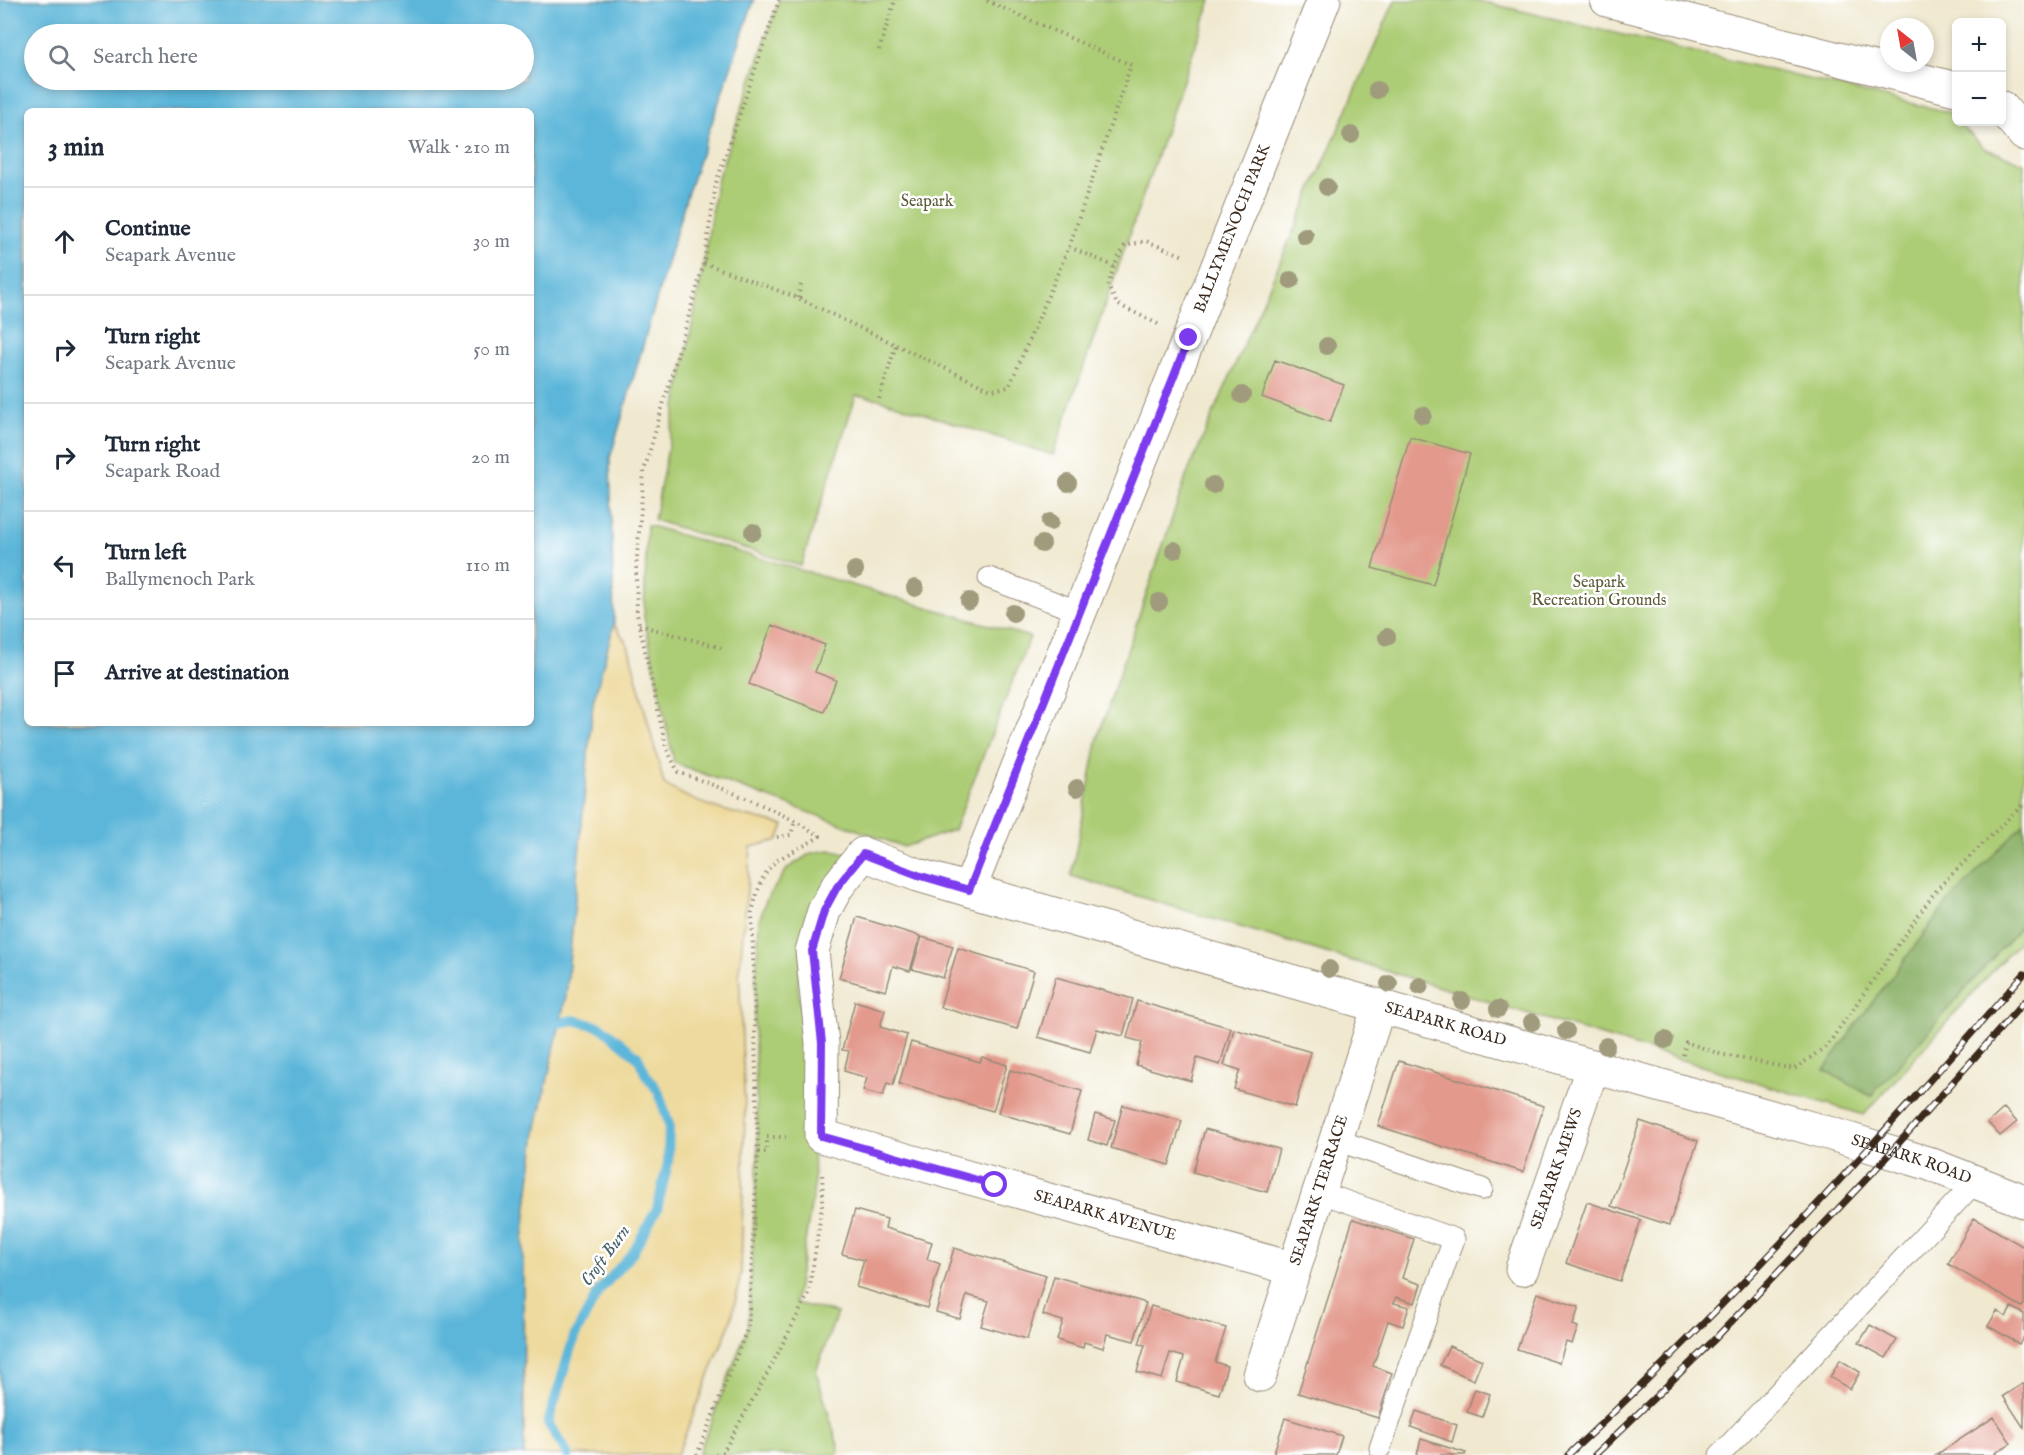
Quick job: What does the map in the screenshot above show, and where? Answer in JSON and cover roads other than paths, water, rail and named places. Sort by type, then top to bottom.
[{"type":"street","name":"BALLYMENOCH PARK","points":[[969,890],[1323,0]]},
{"type":"street","points":[[1607,0],[1952,88]]},
{"type":"street","points":[[2006,114],[2024,134]]},
{"type":"street","name":"SEAPARK ROAD","points":[[821,1136],[822,1043],[812,951],[824,911],[837,887],[863,854],[918,875],[969,890],[1839,1136],[1927,1163],[2024,1201]]},
{"type":"street","name":"SEAPARK TERRACE","points":[[1260,1375],[1379,1006]]},
{"type":"street","name":"SEAPARK MEWS","points":[[1522,1269],[1593,1066]]},
{"type":"street","name":"SEAPARK AVENUE","points":[[821,1136],[1294,1269]]},
{"type":"lane","points":[[989,578],[1080,612]]},
{"type":"lane","points":[[1336,1140],[1482,1189]]},
{"type":"lane","points":[[1720,1455],[1975,1182]]},
{"type":"lane","points":[[1319,1192],[1454,1239],[1380,1449]]},
{"type":"water","points":[[0,0],[754,0],[687,195],[610,458],[614,624],[593,702],[566,996],[536,1131],[523,1240],[524,1455],[0,1455]]},
{"type":"waterway","name":"Croft Burn","points":[[559,1023],[574,1020],[601,1027],[638,1057],[646,1075],[658,1091],[669,1124],[668,1163],[657,1209],[633,1252],[599,1291],[574,1337],[548,1423],[568,1455]]},
{"type":"railway","points":[[1568,1455],[1745,1281],[1858,1160],[2024,974]]},
{"type":"railway","points":[[1595,1455],[1713,1341],[1874,1171],[2024,1002]]},
{"type":"park label","name":"Seapark","points":[[927,202]]},
{"type":"park label","name":"Seapark Recreation Grounds","points":[[1599,592]]}]
